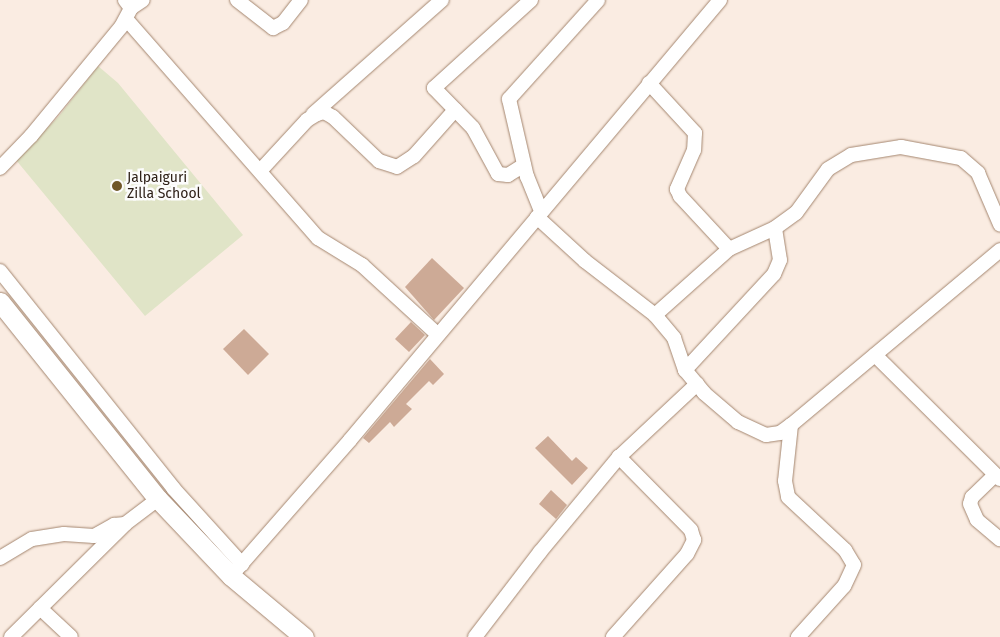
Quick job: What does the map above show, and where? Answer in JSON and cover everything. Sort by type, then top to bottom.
[{"type":"street","points":[[0,168],[31,136],[127,9],[143,0]]},
{"type":"street","points":[[237,0],[273,28],[283,23],[301,0]]},
{"type":"street","points":[[524,165],[508,175],[498,174],[478,134],[436,92],[436,85],[530,0]]},
{"type":"street","points":[[598,0],[508,99],[524,165],[539,214],[585,261],[655,315],[674,338],[685,370],[722,409],[753,430],[772,435],[791,425],[875,355],[947,291],[1000,250]]},
{"type":"street","points":[[236,570],[438,335],[720,0]]},
{"type":"street","points":[[260,171],[307,120],[438,1]]},
{"type":"street","points":[[127,9],[260,171],[318,238],[362,265],[438,335]]},
{"type":"street","points":[[649,83],[695,133],[694,150],[677,189],[680,196],[729,249]]},
{"type":"street","points":[[307,120],[324,112],[379,161],[397,167],[414,156],[454,110]]},
{"type":"street","points":[[655,315],[729,249],[775,228],[796,213],[836,161],[851,155],[901,147],[942,153],[972,165],[1000,224]]},
{"type":"street","points":[[685,370],[774,274],[780,260],[775,228]]},
{"type":"street","points":[[0,271],[236,570]]},
{"type":"street","points":[[0,302],[158,499],[236,570],[304,637]]},
{"type":"street","points":[[875,355],[998,477],[972,497],[970,504],[977,520],[1000,539]]},
{"type":"street","points":[[475,637],[540,552],[619,457],[697,384]]},
{"type":"street","points":[[791,425],[785,480],[788,497],[845,550],[854,565],[844,586],[798,637]]},
{"type":"street","points":[[613,637],[686,554],[694,540],[691,530],[619,457]]},
{"type":"street","points":[[11,637],[126,524],[158,499]]},
{"type":"street","points":[[0,558],[32,539],[64,534],[94,536],[114,525],[126,524]]},
{"type":"street","points":[[40,608],[71,637]]},
{"type":"green space","points":[[98,66],[118,83],[243,235],[145,316],[16,160],[59,116]]},
{"type":"building","points":[[432,258],[464,288],[434,320],[405,287]]},
{"type":"building","points":[[411,322],[425,335],[409,352],[395,339]]},
{"type":"building","points":[[244,329],[269,354],[248,375],[223,349]]},
{"type":"building","points":[[430,359],[444,374],[433,385],[429,381],[406,404],[412,409],[394,427],[390,422],[369,443],[363,438]]},
{"type":"building","points":[[548,436],[572,461],[576,457],[588,468],[572,485],[535,448]]},
{"type":"building","points":[[551,490],[567,505],[556,519],[539,504]]},
{"type":"place","name":"Jalpaiguri Zilla School","points":[[117,186]]}]
